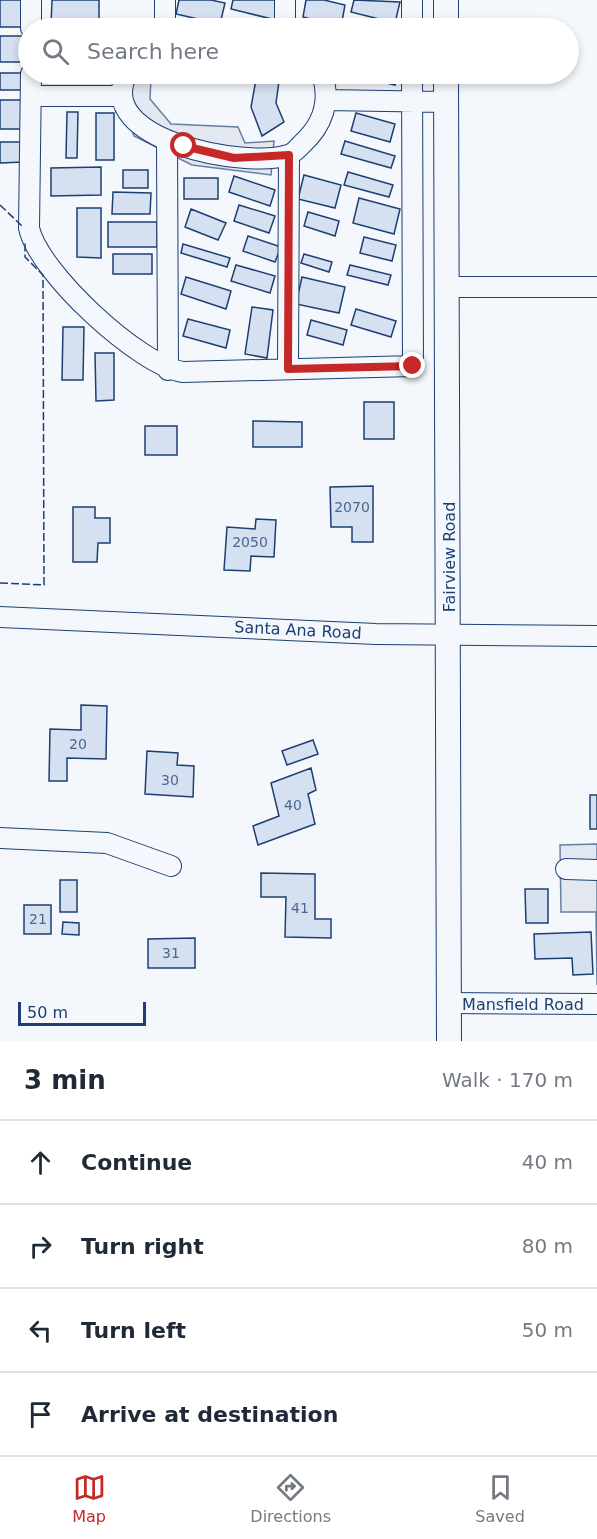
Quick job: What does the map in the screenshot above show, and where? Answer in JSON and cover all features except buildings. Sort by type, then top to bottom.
[{"type":"main road","points":[[446,0],[446,18]]},
{"type":"main road","name":"Fairview Road","points":[[447,84],[449,1041]]},
{"type":"street","points":[[31,0],[31,18]]},
{"type":"street","points":[[165,0],[165,18]]},
{"type":"street","points":[[285,0],[285,18]]},
{"type":"street","points":[[412,0],[412,18]]},
{"type":"street","points":[[31,84],[29,228],[32,240],[52,271],[76,298],[107,326],[168,370],[183,372],[413,366],[412,84]]},
{"type":"street","points":[[125,84],[122,96],[125,108],[149,132],[167,140],[234,158],[289,155],[309,137],[320,121],[326,100],[324,84]]},
{"type":"street","points":[[32,96],[122,96]]},
{"type":"street","points":[[326,100],[447,102]]},
{"type":"street","points":[[167,140],[168,370]]},
{"type":"street","points":[[288,369],[289,155]]},
{"type":"street","points":[[447,286],[597,287]]},
{"type":"street","name":"Santa Ana Road","points":[[0,617],[376,634],[597,636]]},
{"type":"street","points":[[0,838],[107,843],[171,866]]},
{"type":"street","points":[[566,869],[597,870]]},
{"type":"street","name":"Mansfield Road","points":[[449,1003],[597,1004]]},
{"type":"shaded area","points":[[115,84],[151,84],[150,99],[171,124],[238,127],[245,143],[274,141],[271,175],[192,165],[134,136]]},
{"type":"shaded area","points":[[597,844],[597,985],[596,912],[561,912],[560,845]]},
{"type":"fence","points":[[0,205],[22,226]]},
{"type":"fence","points":[[0,583],[44,585],[43,275],[25,257],[25,243]]},
{"type":"route","points":[[184,146],[234,158],[289,155],[288,369],[413,366]]}]
